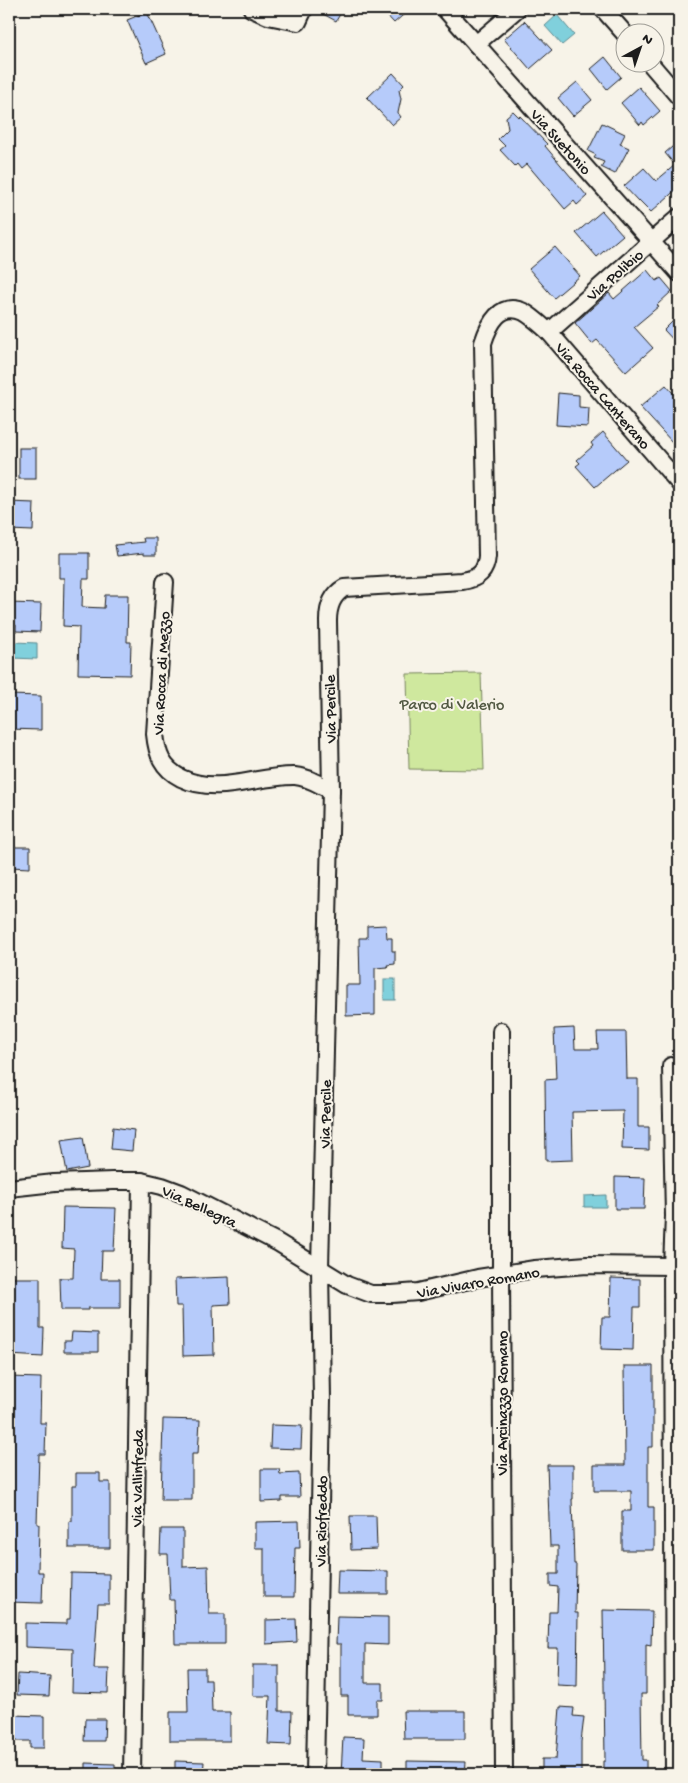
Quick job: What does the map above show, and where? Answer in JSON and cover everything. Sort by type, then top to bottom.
[{"type":"street","points":[[252,9],[268,16],[298,22],[304,9]]},
{"type":"street","name":"Via Svetonio","points":[[445,9],[679,273]]},
{"type":"street","points":[[476,44],[517,9]]},
{"type":"street","points":[[603,9],[616,24]]},
{"type":"street","points":[[658,72],[679,97]]},
{"type":"street","name":"Via Polibio","points":[[549,332],[679,217]]},
{"type":"street","name":"Via Percile","points":[[320,1268],[331,790],[329,606],[335,595],[344,588],[462,581],[475,578],[484,570],[487,556],[483,342],[489,325],[496,316],[508,310],[523,312]]},
{"type":"street","name":"Via Rocca Canterano","points":[[523,312],[549,332],[679,483]]},
{"type":"street","name":"Via Rocca di Mezzo","points":[[165,582],[155,734],[158,753],[166,767],[181,778],[206,786],[293,776],[309,779],[331,790]]},
{"type":"street","name":"Via Arcinazzo Romano","points":[[501,1031],[500,1274],[504,1774]]},
{"type":"street","points":[[671,1066],[677,1216],[672,1266],[674,1774]]},
{"type":"street","name":"Via Bellegra","points":[[9,1188],[77,1182],[141,1181],[162,1186],[181,1193],[276,1242],[320,1268]]},
{"type":"street","name":"Via Vallinfreda","points":[[132,1774],[141,1181]]},
{"type":"street","name":"Via Vivaro Romano","points":[[320,1268],[353,1288],[380,1295],[426,1291],[500,1274],[587,1265],[672,1266]]},
{"type":"street","name":"Via Riofreddo","points":[[315,1774],[322,1400],[320,1268]]},
{"type":"green space","name":"Parco di Valerio","points":[[481,673],[484,770],[409,769],[407,674]]},
{"type":"water","points":[[557,15],[574,35],[562,45],[545,26]]},
{"type":"water","points":[[14,642],[37,643],[37,659],[13,658]]},
{"type":"water","points":[[384,979],[395,979],[395,1000],[384,1000]]},
{"type":"water","points":[[606,1195],[606,1207],[584,1207],[584,1196]]},
{"type":"building","points":[[314,9],[343,9],[336,21]]},
{"type":"building","points":[[381,9],[410,9],[394,23]]},
{"type":"building","points":[[147,12],[166,54],[146,63],[127,20]]},
{"type":"building","points":[[525,21],[552,50],[530,69],[504,39]]},
{"type":"building","points":[[605,57],[621,77],[607,89],[591,69]]},
{"type":"building","points":[[393,73],[404,85],[399,90],[401,99],[398,113],[401,117],[392,125],[367,98]]},
{"type":"building","points":[[577,82],[592,100],[573,116],[558,98]]},
{"type":"building","points":[[639,87],[660,111],[644,125],[642,122],[640,125],[621,103]]},
{"type":"building","points":[[513,111],[547,144],[545,146],[587,196],[577,205],[574,201],[565,209],[527,164],[521,169],[517,164],[515,166],[500,150],[505,146],[498,139],[508,129],[506,117]]},
{"type":"building","points":[[602,123],[625,134],[620,144],[629,148],[615,174],[601,167],[604,162],[594,158],[596,155],[588,151]]},
{"type":"building","points":[[679,141],[679,187],[651,212],[624,186],[644,168],[656,181],[675,165],[665,153]]},
{"type":"building","points":[[602,211],[623,235],[597,257],[576,233]]},
{"type":"building","points":[[555,247],[580,276],[554,298],[529,269]]},
{"type":"building","points":[[647,270],[656,281],[661,278],[672,291],[657,305],[659,306],[634,327],[653,348],[626,372],[597,340],[592,344],[575,323],[609,293],[614,299]]},
{"type":"building","points":[[679,315],[679,346],[664,330]]},
{"type":"building","points":[[666,385],[679,400],[679,437],[673,443],[640,407]]},
{"type":"building","points":[[558,393],[579,395],[579,407],[589,408],[588,427],[556,425]]},
{"type":"building","points":[[603,432],[627,460],[595,487],[576,466],[580,463],[577,460],[593,446],[591,443]]},
{"type":"building","points":[[19,448],[36,448],[36,479],[19,479]]},
{"type":"building","points":[[9,502],[34,503],[33,531],[9,530]]},
{"type":"building","points":[[143,538],[156,538],[156,555],[144,555],[144,553],[117,556],[115,545],[144,542]]},
{"type":"building","points":[[59,553],[89,553],[89,579],[83,579],[82,607],[104,608],[105,595],[128,595],[127,642],[131,642],[130,675],[78,674],[79,627],[63,626],[64,578],[59,578]]},
{"type":"building","points":[[9,603],[41,604],[40,632],[16,631],[16,625],[9,625]]},
{"type":"building","points":[[9,695],[41,696],[41,730],[9,729]]},
{"type":"building","points":[[9,847],[30,847],[30,868],[9,867]]},
{"type":"building","points":[[386,925],[387,938],[392,938],[392,951],[395,951],[395,964],[387,965],[388,967],[375,968],[375,1015],[346,1016],[346,985],[360,985],[359,938],[367,938],[367,926]]},
{"type":"building","points":[[574,1028],[575,1049],[598,1049],[597,1032],[626,1032],[627,1079],[638,1079],[638,1127],[649,1127],[649,1150],[622,1149],[623,1111],[572,1112],[573,1160],[546,1161],[545,1080],[556,1079],[554,1029]]},
{"type":"building","points":[[113,1127],[134,1130],[132,1151],[111,1149]]},
{"type":"building","points":[[83,1137],[88,1168],[67,1172],[61,1140]]},
{"type":"building","points":[[615,1177],[645,1178],[644,1209],[615,1209]]},
{"type":"building","points":[[63,1207],[116,1208],[114,1251],[102,1251],[101,1279],[120,1279],[120,1308],[61,1310],[60,1278],[73,1278],[74,1249],[62,1248]]},
{"type":"building","points":[[229,1277],[230,1304],[213,1305],[214,1355],[183,1356],[182,1306],[176,1306],[175,1279]]},
{"type":"building","points":[[9,1278],[40,1278],[40,1328],[44,1328],[43,1357],[9,1355]]},
{"type":"building","points":[[611,1278],[640,1279],[640,1307],[634,1307],[633,1350],[601,1349],[602,1317],[610,1317]]},
{"type":"building","points":[[72,1332],[98,1333],[98,1352],[64,1352],[64,1341],[71,1341]]},
{"type":"building","points":[[624,1366],[653,1366],[653,1447],[648,1447],[648,1507],[654,1507],[654,1550],[622,1550],[622,1511],[631,1511],[631,1491],[594,1491],[594,1465],[625,1465]]},
{"type":"building","points":[[9,1377],[41,1378],[40,1423],[46,1423],[45,1454],[39,1454],[37,1524],[39,1524],[38,1572],[43,1572],[42,1603],[9,1602],[11,1411],[9,1411]]},
{"type":"building","points":[[163,1419],[200,1420],[198,1454],[192,1454],[192,1500],[161,1500]]},
{"type":"building","points":[[271,1425],[302,1426],[301,1449],[270,1448]]},
{"type":"building","points":[[547,1465],[573,1465],[572,1499],[574,1564],[576,1564],[575,1613],[578,1613],[577,1686],[557,1685],[558,1648],[548,1648],[549,1612],[557,1612],[558,1587],[550,1586],[550,1574],[558,1574],[558,1546],[550,1546]]},
{"type":"building","points":[[261,1469],[279,1469],[280,1474],[299,1473],[300,1497],[282,1497],[282,1501],[261,1502]]},
{"type":"building","points":[[76,1473],[100,1473],[100,1482],[110,1482],[110,1548],[69,1548],[69,1521],[72,1521],[72,1486],[76,1486]]},
{"type":"building","points":[[350,1516],[376,1516],[377,1549],[351,1550]]},
{"type":"building","points":[[299,1521],[300,1548],[295,1548],[294,1597],[264,1597],[264,1548],[255,1548],[255,1522]]},
{"type":"building","points":[[161,1529],[183,1529],[183,1567],[208,1566],[209,1614],[225,1614],[225,1644],[175,1644],[174,1600],[170,1600],[168,1554],[160,1554]]},
{"type":"building","points":[[338,1570],[388,1571],[388,1594],[337,1594]]},
{"type":"building","points":[[71,1573],[109,1574],[109,1604],[98,1604],[94,1669],[109,1669],[108,1693],[72,1692],[73,1649],[25,1647],[25,1623],[67,1624],[67,1619],[70,1619]]},
{"type":"building","points":[[603,1610],[652,1611],[651,1645],[646,1644],[646,1694],[641,1694],[642,1760],[646,1760],[646,1774],[603,1774],[603,1761],[605,1761]]},
{"type":"building","points":[[337,1616],[388,1617],[388,1645],[365,1644],[365,1683],[383,1683],[383,1700],[377,1700],[377,1715],[348,1715],[348,1696],[341,1696],[341,1644],[336,1644]]},
{"type":"building","points":[[296,1619],[297,1642],[266,1644],[266,1620]]},
{"type":"building","points":[[253,1665],[279,1665],[279,1711],[292,1711],[291,1745],[268,1744],[270,1696],[253,1696]]},
{"type":"building","points":[[187,1668],[205,1668],[205,1680],[211,1680],[212,1712],[230,1712],[230,1741],[170,1741],[170,1712],[188,1712]]},
{"type":"building","points":[[18,1674],[50,1676],[49,1696],[17,1695]]},
{"type":"building","points":[[560,1707],[574,1708],[573,1716],[584,1717],[581,1742],[581,1774],[542,1774],[542,1759],[556,1759]]},
{"type":"building","points":[[403,1711],[465,1711],[465,1739],[404,1739]]},
{"type":"building","points":[[11,1715],[44,1716],[44,1748],[30,1748],[30,1741],[11,1741]]},
{"type":"building","points":[[85,1719],[105,1719],[104,1741],[84,1741]]},
{"type":"building","points":[[343,1737],[364,1738],[363,1758],[383,1759],[383,1774],[341,1774]]},
{"type":"building","points":[[175,1761],[204,1762],[203,1774],[175,1774]]},
{"type":"building","points":[[407,1761],[466,1762],[465,1774],[407,1774]]},
{"type":"building","points":[[86,1763],[115,1764],[115,1774],[86,1774]]}]
